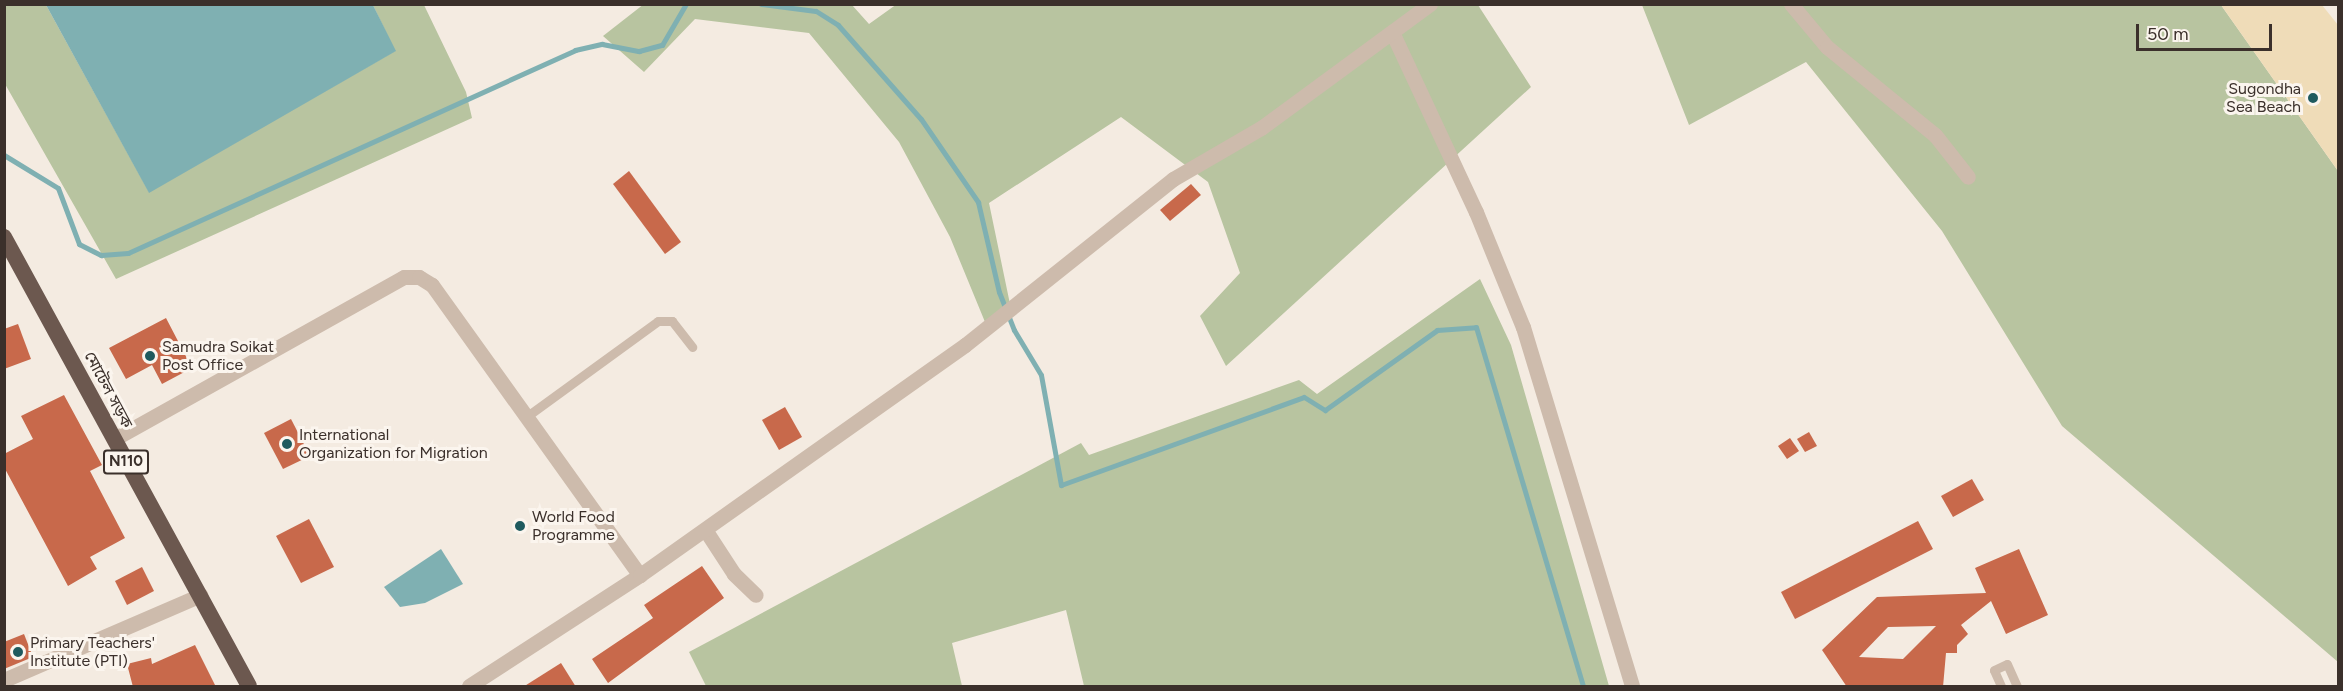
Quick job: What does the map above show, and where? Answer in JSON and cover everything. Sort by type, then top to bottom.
[{"type":"highway","name":"মোটেল সড়ক","points":[[4,237],[249,687]]},
{"type":"street","points":[[469,687],[706,531],[965,345],[1173,180],[1261,128],[1430,4]]},
{"type":"street","points":[[1791,4],[1827,47],[1935,135],[1968,177]]},
{"type":"street","points":[[1392,32],[1476,212],[1523,327],[1632,687]]},
{"type":"street","points":[[114,439],[404,277],[419,277],[432,285],[640,575]]},
{"type":"street","points":[[706,531],[734,574],[756,595]]},
{"type":"street","points":[[4,680],[200,595]]},
{"type":"lane","points":[[526,417],[658,321],[672,321],[692,347]]},
{"type":"lane","points":[[2001,687],[1994,670],[2007,664],[2017,687]]},
{"type":"green space","points":[[644,4],[852,5],[869,24],[897,4],[1478,5],[1531,87],[1226,366],[1200,316],[1240,273],[1208,182],[1121,117],[989,203],[1010,304],[985,322],[950,237],[899,142],[809,33],[695,19],[644,72],[603,36]]},
{"type":"green space","points":[[4,5],[46,5],[149,192],[395,51],[373,5],[424,5],[466,92],[472,118],[116,279],[5,84]]},
{"type":"green space","points":[[1642,5],[2221,5],[2338,171],[2338,662],[2062,426],[1942,231],[1806,62],[1689,125]]},
{"type":"green space","points":[[1480,279],[1511,345],[1609,686],[1084,686],[1066,610],[952,643],[962,686],[706,686],[689,652],[1081,443],[1089,455],[1299,380],[1317,394]]},
{"type":"sand","name":"Sugondha Sea Beach","points":[[2221,5],[2322,5],[2338,25],[2338,171]]},
{"type":"water","points":[[46,5],[373,5],[396,51],[149,193]]},
{"type":"water","points":[[441,549],[463,584],[425,603],[400,607],[384,587]]},
{"type":"building","points":[[629,171],[681,242],[665,254],[613,184]]},
{"type":"building","points":[[1191,184],[1201,195],[1170,221],[1160,210]]},
{"type":"building","name":"Samudra Soikat Post Office","points":[[166,318],[192,368],[162,384],[152,365],[126,379],[109,348]]},
{"type":"building","points":[[18,324],[31,359],[4,369],[4,329]]},
{"type":"building","points":[[64,395],[102,465],[90,471],[125,538],[90,557],[97,569],[68,586],[4,467],[4,454],[33,439],[21,416]]},
{"type":"building","points":[[785,407],[802,437],[779,450],[762,420]]},
{"type":"building","name":"International Organization for Migration","points":[[291,419],[310,456],[283,469],[264,433]]},
{"type":"building","points":[[1809,432],[1817,446],[1805,452],[1797,439]]},
{"type":"building","points":[[1790,438],[1799,451],[1787,459],[1778,446]]},
{"type":"building","points":[[1972,479],[1984,500],[1953,517],[1941,496]]},
{"type":"building","points":[[309,519],[334,567],[301,583],[276,536]]},
{"type":"building","points":[[1918,521],[1933,549],[1795,619],[1781,592]]},
{"type":"building","points":[[2019,549],[2048,615],[2006,634],[1991,601],[1961,625],[1968,634],[1957,645],[1957,653],[1946,653],[1943,687],[1847,687],[1822,650],[1877,597],[1986,593],[1975,568]],"holes":[[[1936,626],[1903,659],[1859,657],[1888,627]]]},
{"type":"building","points":[[702,566],[724,598],[608,683],[592,659],[653,618],[644,605]]},
{"type":"building","points":[[142,567],[154,591],[127,605],[115,581]]},
{"type":"building","name":"Primary Teachers' Institute (PTI)","points":[[24,634],[33,657],[4,669],[4,642]]},
{"type":"building","points":[[195,645],[216,687],[133,687],[127,664],[151,658],[152,664]]},
{"type":"building","points":[[561,663],[576,687],[523,687]]},
{"type":"waterway","points":[[4,155],[58,188],[79,244],[101,255],[128,253],[575,50],[602,44],[639,51],[662,45],[686,4]]},
{"type":"waterway","points":[[761,4],[816,11],[838,25],[921,119],[978,202],[999,292],[1014,330],[1041,375],[1061,485],[1304,397],[1325,410],[1437,330],[1476,327],[1583,686]]},
{"type":"place","name":"Sugondha Sea Beach","points":[[2313,98]]},
{"type":"place","name":"Samudra Soikat Post Office","points":[[150,356]]},
{"type":"place","name":"International Organization for Migration","points":[[287,444]]},
{"type":"place","name":"World Food Programme","points":[[520,526]]},
{"type":"place","name":"Primary Teachers' Institute (PTI)","points":[[18,652]]}]
